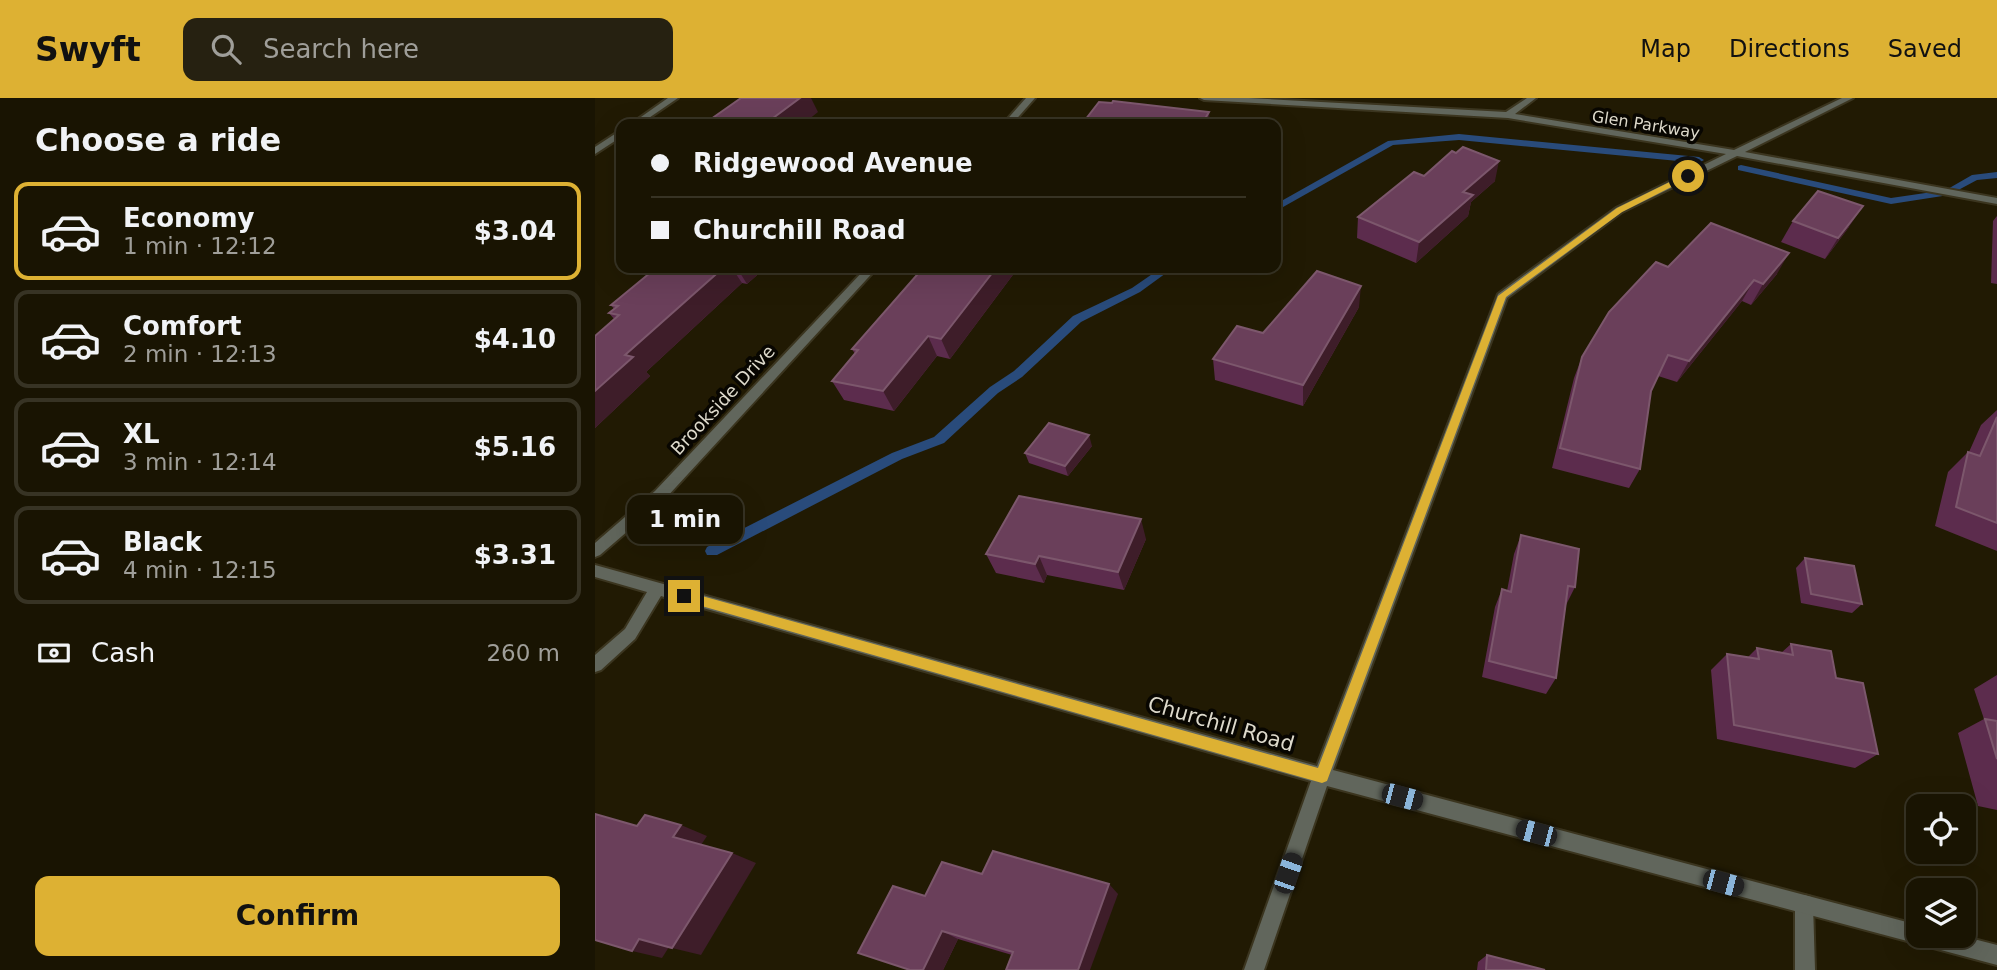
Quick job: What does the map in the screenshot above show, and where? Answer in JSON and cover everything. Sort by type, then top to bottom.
[{"type":"street","points":[[642,119],[674,98]]},
{"type":"street","points":[[1012,119],[1031,98]]},
{"type":"street","name":"Glen Parkway","points":[[1204,98],[1508,115],[1997,201]]},
{"type":"street","points":[[1508,115],[1532,98]]},
{"type":"street","points":[[1254,970],[1322,776],[1502,296],[1619,210],[1849,98]]},
{"type":"street","points":[[595,151],[616,136]]},
{"type":"street","name":"Brookside Drive","points":[[595,551],[660,495],[867,273]]},
{"type":"street","name":"Churchill Road","points":[[595,571],[1322,776],[1906,932]]},
{"type":"street","points":[[595,665],[630,634],[657,589]]},
{"type":"street","points":[[1804,904],[1805,970]]},
{"type":"street","points":[[1968,948],[1997,956]]},
{"type":"building","points":[[741,98],[800,98],[772,119],[711,119]]},
{"type":"building","points":[[1099,102],[1209,112],[1205,119],[1086,119]]},
{"type":"building","points":[[1463,147],[1499,161],[1463,192],[1473,195],[1419,242],[1358,217],[1414,172],[1424,176],[1452,151],[1456,153]]},
{"type":"building","points":[[1818,191],[1863,206],[1838,238],[1793,221]]},
{"type":"building","points":[[1711,223],[1789,253],[1763,284],[1754,280],[1689,361],[1668,355],[1651,391],[1640,469],[1560,448],[1582,357],[1609,312],[1656,262],[1668,267]]},
{"type":"building","points":[[1317,271],[1361,286],[1303,385],[1213,359],[1237,326],[1263,333]]},
{"type":"building","points":[[650,273],[717,273],[625,355],[633,357],[595,391],[595,336],[619,315],[609,313],[618,306],[611,305]]},
{"type":"building","points":[[919,273],[992,273],[941,339],[928,336],[883,391],[832,381],[858,350],[852,349]]},
{"type":"building","points":[[1997,417],[1997,523],[1956,507],[1968,452],[1980,456]]},
{"type":"building","points":[[1049,423],[1089,435],[1065,466],[1025,453]]},
{"type":"building","points":[[1019,496],[1141,519],[1118,572],[1039,556],[1035,564],[986,554]]},
{"type":"building","points":[[1521,535],[1579,549],[1575,587],[1568,586],[1556,678],[1489,661],[1502,589],[1511,592]]},
{"type":"building","points":[[1805,558],[1854,566],[1862,604],[1811,594]]},
{"type":"building","points":[[1791,644],[1831,651],[1836,678],[1863,683],[1878,754],[1734,725],[1727,654],[1759,659],[1757,648],[1793,655]]},
{"type":"building","points":[[1985,719],[1997,721],[1997,759]]},
{"type":"building","points":[[595,814],[637,826],[645,815],[681,825],[673,837],[732,853],[672,948],[639,939],[632,951],[595,940]]},
{"type":"building","points":[[993,851],[1109,884],[1078,970],[1006,970],[1013,952],[942,931],[923,970],[910,970],[858,953],[893,886],[925,896],[942,862],[982,874]]},
{"type":"building","points":[[1487,955],[1545,970],[1486,970]]},
{"type":"waterway","points":[[1281,205],[1391,143],[1459,137],[1699,160]]},
{"type":"waterway","points":[[1741,168],[1891,201],[1949,192],[1975,177],[1997,175]]},
{"type":"waterway","points":[[712,551],[897,456],[939,440],[994,390],[1018,374],[1077,319],[1136,290],[1161,273]]},
{"type":"route","points":[[684,596],[1322,776],[1502,296],[1619,210],[1688,176]]}]
